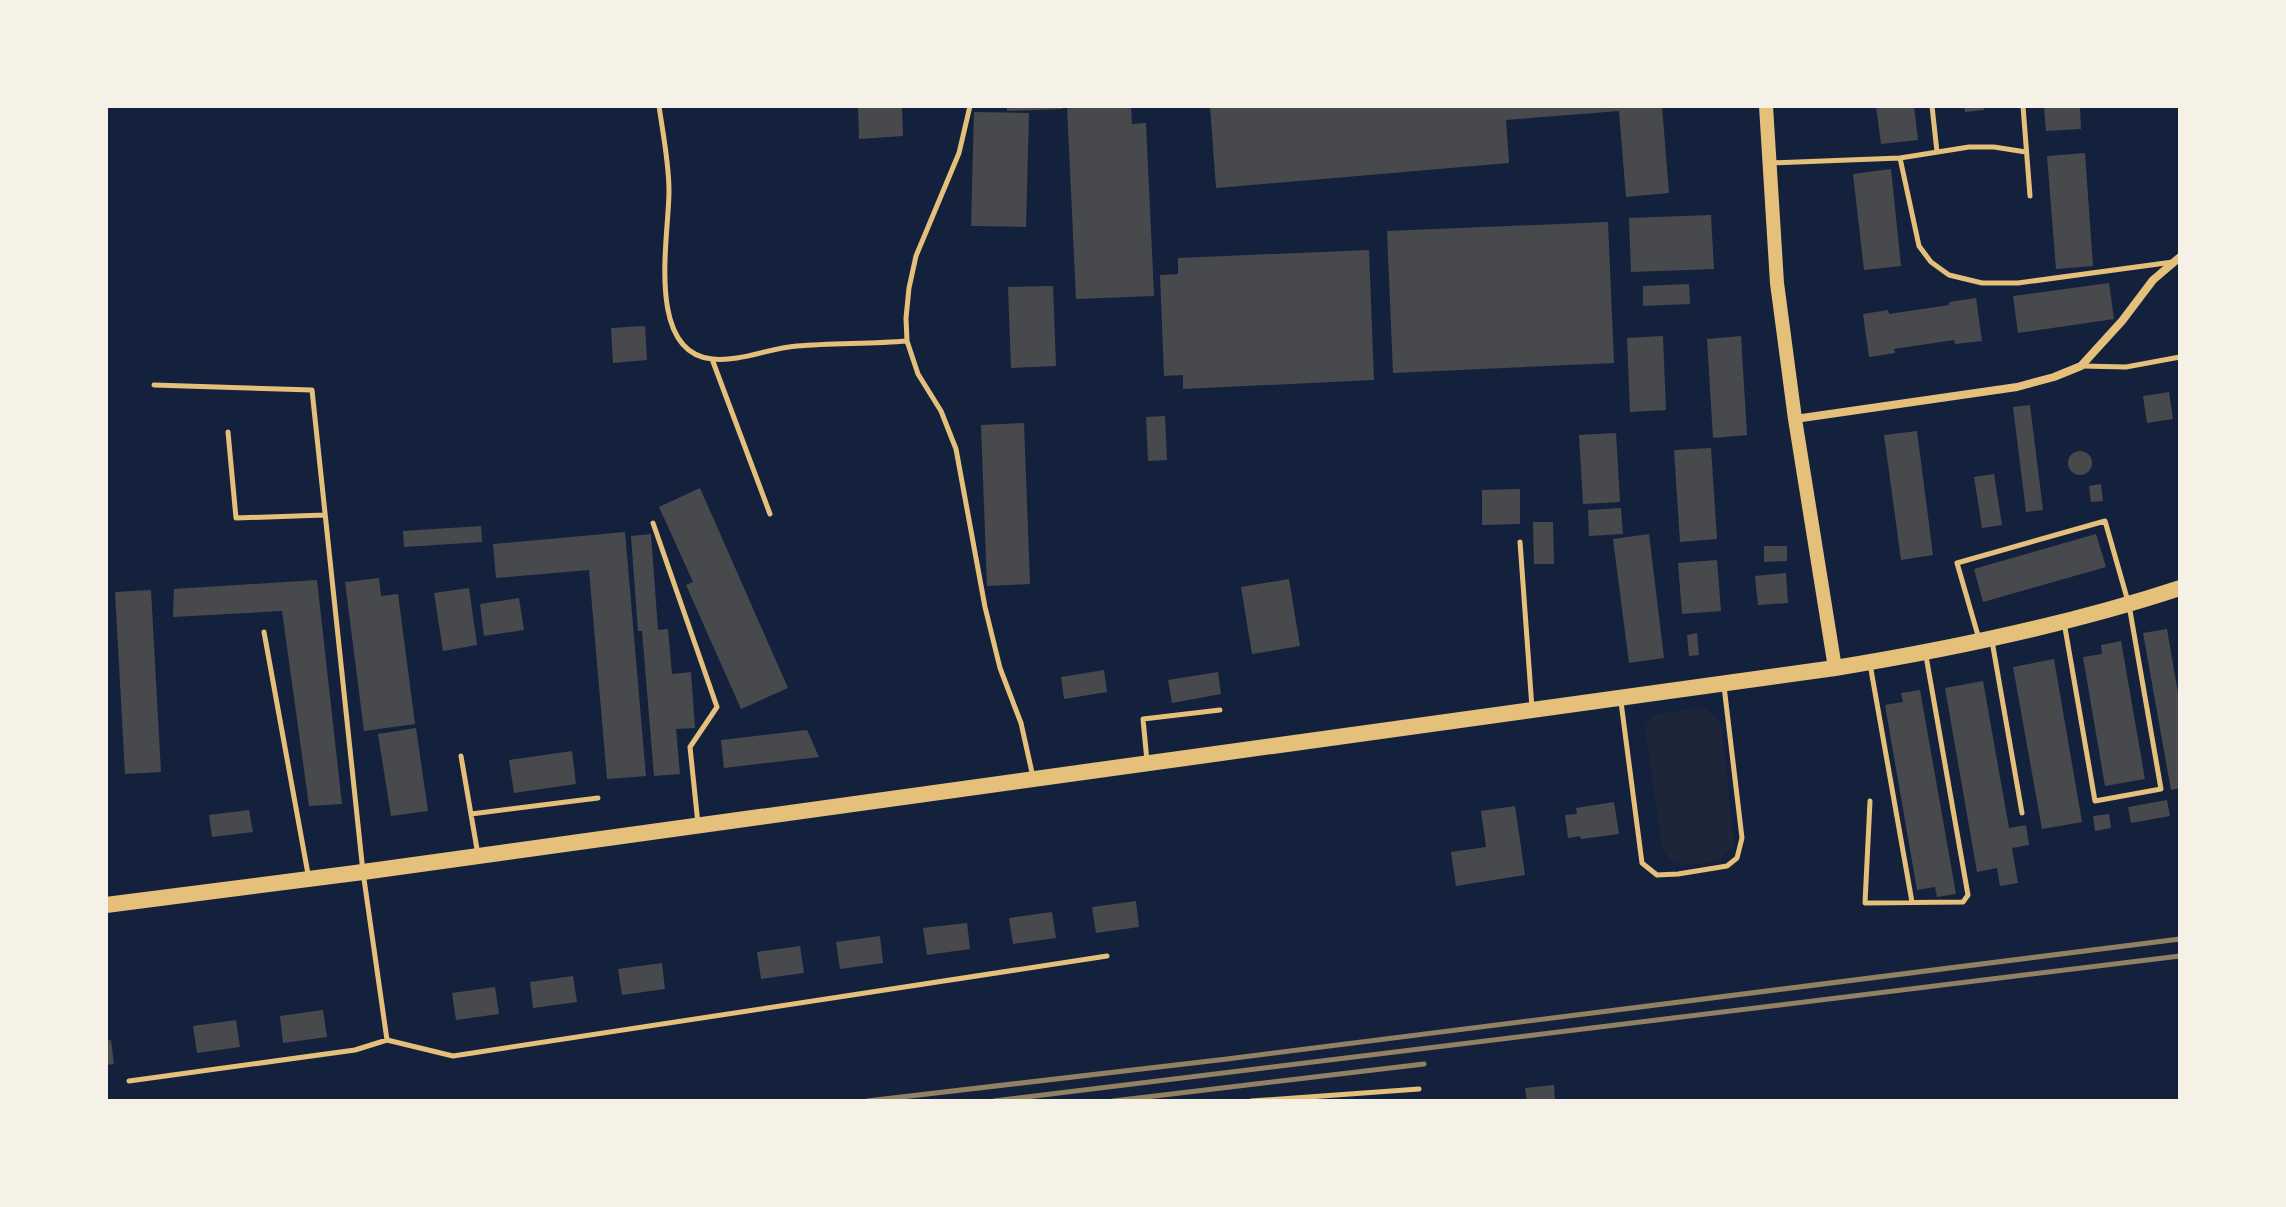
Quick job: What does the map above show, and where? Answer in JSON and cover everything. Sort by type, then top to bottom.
[{"type":"main road","points":[[106,905],[1870,663],[2064,622],[2180,588]]},
{"type":"street","points":[[1766,106],[1777,283],[1795,419],[1835,668]]},
{"type":"street","points":[[1795,419],[2017,387],[2081,366],[2122,321],[2153,280],[2178,259]]},
{"type":"lane","points":[[659,106],[669,189],[665,288],[669,319],[683,346],[712,359],[794,346],[907,341]]},
{"type":"lane","points":[[970,106],[959,153],[916,256],[909,288],[907,341],[918,374],[941,411],[956,449],[985,607],[1000,668],[1021,723],[1033,778]]},
{"type":"lane","points":[[1932,106],[1937,152]]},
{"type":"lane","points":[[2023,106],[2030,196]]},
{"type":"lane","points":[[1769,163],[1900,158],[1981,147],[2026,152]]},
{"type":"lane","points":[[1900,158],[1919,246],[1931,262],[1949,275],[1982,283],[2018,283],[2178,259]]},
{"type":"lane","points":[[2081,366],[2126,367],[2180,357]]},
{"type":"lane","points":[[712,359],[770,514]]},
{"type":"lane","points":[[154,385],[312,390],[363,872],[387,1040]]},
{"type":"lane","points":[[228,432],[236,518],[324,515]]},
{"type":"lane","points":[[2022,813],[1986,640],[1957,563],[2105,521],[2129,605],[2161,789],[2095,801],[2064,622]]},
{"type":"lane","points":[[653,523],[717,707],[690,747],[698,825]]},
{"type":"lane","points":[[1520,542],[1532,710]]},
{"type":"lane","points":[[264,632],[309,879]]},
{"type":"lane","points":[[1870,801],[1865,903],[1963,902],[1968,895],[1926,652]]},
{"type":"lane","points":[[1870,663],[1912,902]]},
{"type":"lane","points":[[1621,697],[1642,863],[1657,875],[1678,874],[1727,866],[1737,858],[1742,838],[1724,684]]},
{"type":"lane","points":[[1147,762],[1143,719],[1220,710]]},
{"type":"lane","points":[[461,756],[478,856]]},
{"type":"lane","points":[[471,814],[598,798]]},
{"type":"lane","points":[[129,1081],[355,1050],[387,1040],[453,1056],[1107,956]]},
{"type":"lane","points":[[1251,1101],[1419,1089]]},
{"type":"shaded area","points":[[1700,707],[1713,714],[1722,728],[1734,844],[1718,859],[1684,864],[1672,860],[1662,849],[1646,725],[1655,715]]},
{"type":"building","points":[[858,106],[902,106],[903,136],[859,139]]},
{"type":"building","points":[[1007,106],[1062,106],[1062,109],[1007,111]]},
{"type":"building","points":[[1067,106],[1131,106],[1132,124],[1146,123],[1154,296],[1076,299]]},
{"type":"building","points":[[1210,106],[1662,106],[1669,193],[1626,197],[1619,111],[1506,120],[1509,163],[1216,188]]},
{"type":"building","points":[[1876,106],[1914,106],[1918,140],[1881,144]]},
{"type":"building","points":[[1964,106],[1984,106],[1984,110],[1965,112]]},
{"type":"building","points":[[2044,106],[2080,106],[2081,129],[2046,131]]},
{"type":"building","points":[[974,112],[1029,113],[1026,227],[971,226]]},
{"type":"building","points":[[2085,153],[2093,266],[2056,269],[2047,156]]},
{"type":"building","points":[[1891,169],[1901,266],[1864,270],[1853,174]]},
{"type":"building","points":[[1711,215],[1714,269],[1631,272],[1629,218]]},
{"type":"building","points":[[1608,222],[1614,363],[1393,373],[1387,231]]},
{"type":"building","points":[[1369,250],[1374,380],[1183,389],[1183,375],[1164,376],[1160,275],[1178,274],[1178,258]]},
{"type":"building","points":[[2109,283],[2114,319],[2018,333],[2013,296]]},
{"type":"building","points":[[1689,284],[1690,304],[1643,306],[1643,286]]},
{"type":"building","points":[[1053,286],[1056,366],[1011,368],[1008,287]]},
{"type":"building","points":[[1976,298],[1982,341],[1955,344],[1954,340],[1894,349],[1895,353],[1869,357],[1863,314],[1888,310],[1889,314]]},
{"type":"building","points":[[645,326],[647,360],[613,363],[611,328]]},
{"type":"building","points":[[1663,336],[1666,410],[1630,412],[1627,338]]},
{"type":"building","points":[[1741,336],[1747,435],[1713,438],[1707,339]]},
{"type":"building","points":[[2169,392],[2173,419],[2147,423],[2143,396]]},
{"type":"building","points":[[2030,405],[2043,510],[2026,512],[2013,407]]},
{"type":"building","points":[[1165,416],[1167,460],[1148,461],[1146,417]]},
{"type":"building","points":[[1024,423],[1030,584],[987,586],[981,425]]},
{"type":"building","points":[[1917,431],[1933,555],[1901,560],[1884,435]]},
{"type":"building","points":[[1616,433],[1620,502],[1583,504],[1579,435]]},
{"type":"building","points":[[1711,448],[1717,539],[1680,542],[1674,450]]},
{"type":"building","points":[[2080,451],[2088,455],[2092,463],[2088,471],[2080,475],[2072,471],[2068,463],[2072,455]]},
{"type":"building","points":[[1994,474],[2002,525],[1982,528],[1974,477]]},
{"type":"building","points":[[2101,484],[2103,501],[2091,502],[2089,486]]},
{"type":"building","points":[[700,488],[788,688],[741,709],[686,585],[693,582],[659,507]]},
{"type":"building","points":[[1520,489],[1520,524],[1482,525],[1482,490]]},
{"type":"building","points":[[1621,508],[1623,534],[1589,536],[1588,510]]},
{"type":"building","points":[[1533,522],[1553,522],[1554,564],[1534,564]]},
{"type":"building","points":[[481,526],[482,542],[404,547],[403,531]]},
{"type":"building","points":[[625,532],[646,776],[607,779],[589,570],[496,578],[493,544]]},
{"type":"building","points":[[651,534],[658,630],[668,629],[672,674],[691,672],[695,728],[676,729],[680,774],[654,776],[631,536]]},
{"type":"building","points":[[1649,534],[1664,658],[1629,663],[1613,539]]},
{"type":"building","points":[[2096,534],[2106,567],[1983,602],[1974,569]]},
{"type":"building","points":[[1764,546],[1787,546],[1787,561],[1764,562]]},
{"type":"building","points":[[1717,560],[1721,611],[1682,614],[1678,563]]},
{"type":"building","points":[[1786,573],[1788,603],[1758,605],[1755,576]]},
{"type":"building","points":[[379,578],[381,596],[398,594],[415,724],[364,731],[345,582]]},
{"type":"building","points":[[1289,579],[1300,646],[1252,654],[1241,587]]},
{"type":"building","points":[[317,580],[342,804],[309,806],[282,611],[173,617],[174,589]]},
{"type":"building","points":[[469,588],[477,645],[443,651],[434,593]]},
{"type":"building","points":[[151,590],[161,772],[125,774],[115,592]]},
{"type":"building","points":[[519,598],[524,630],[484,636],[480,604]]},
{"type":"building","points":[[2167,629],[2180,705],[2180,788],[2171,790],[2143,633]]},
{"type":"building","points":[[1697,633],[1699,655],[1689,656],[1687,635]]},
{"type":"building","points":[[2121,641],[2145,779],[2105,786],[2083,657],[2102,654],[2101,645]]},
{"type":"building","points":[[2054,659],[2082,822],[2042,829],[2013,667]]},
{"type":"building","points":[[1104,670],[1107,692],[1064,699],[1061,677]]},
{"type":"building","points":[[1218,672],[1221,694],[1172,703],[1168,680]]},
{"type":"building","points":[[1983,681],[2009,828],[2026,825],[2029,845],[2012,848],[2018,883],[2000,886],[1997,868],[1977,872],[1945,688]]},
{"type":"building","points":[[1920,690],[1956,894],[1937,897],[1935,887],[1917,890],[1885,705],[1903,702],[1901,693]]},
{"type":"building","points":[[416,728],[428,811],[391,816],[378,734]]},
{"type":"building","points":[[807,730],[819,757],[724,768],[721,740]]},
{"type":"building","points":[[572,751],[576,784],[514,793],[509,760]]},
{"type":"building","points":[[2167,800],[2170,816],[2131,823],[2128,807]]},
{"type":"building","points":[[1614,802],[1619,834],[1568,838],[1565,815],[1577,814],[1576,808]]},
{"type":"building","points":[[1515,806],[1525,875],[1456,886],[1451,852],[1486,847],[1481,811]]},
{"type":"building","points":[[249,810],[253,832],[212,837],[209,815]]},
{"type":"building","points":[[2109,814],[2111,828],[2095,831],[2093,816]]},
{"type":"building","points":[[1136,901],[1139,927],[1096,933],[1092,907]]},
{"type":"building","points":[[1052,912],[1056,938],[1013,944],[1009,918]]},
{"type":"building","points":[[967,923],[970,949],[927,955],[923,928]]},
{"type":"building","points":[[880,936],[883,963],[840,969],[836,942]]},
{"type":"building","points":[[800,946],[804,973],[761,979],[757,952]]},
{"type":"building","points":[[662,963],[665,989],[622,995],[618,969]]},
{"type":"building","points":[[573,976],[577,1002],[533,1008],[530,982]]},
{"type":"building","points":[[495,987],[499,1014],[456,1020],[452,993]]},
{"type":"building","points":[[323,1010],[327,1037],[283,1043],[280,1016]]},
{"type":"building","points":[[236,1020],[240,1047],[197,1053],[193,1026]]},
{"type":"building","points":[[111,1040],[114,1064],[106,1065],[106,1041]]},
{"type":"building","points":[[1554,1085],[1555,1101],[1527,1101],[1525,1088]]},
{"type":"railway","points":[[867,1101],[2180,939]]},
{"type":"railway","points":[[994,1101],[2180,956]]},
{"type":"railway","points":[[1113,1101],[1424,1064]]}]
